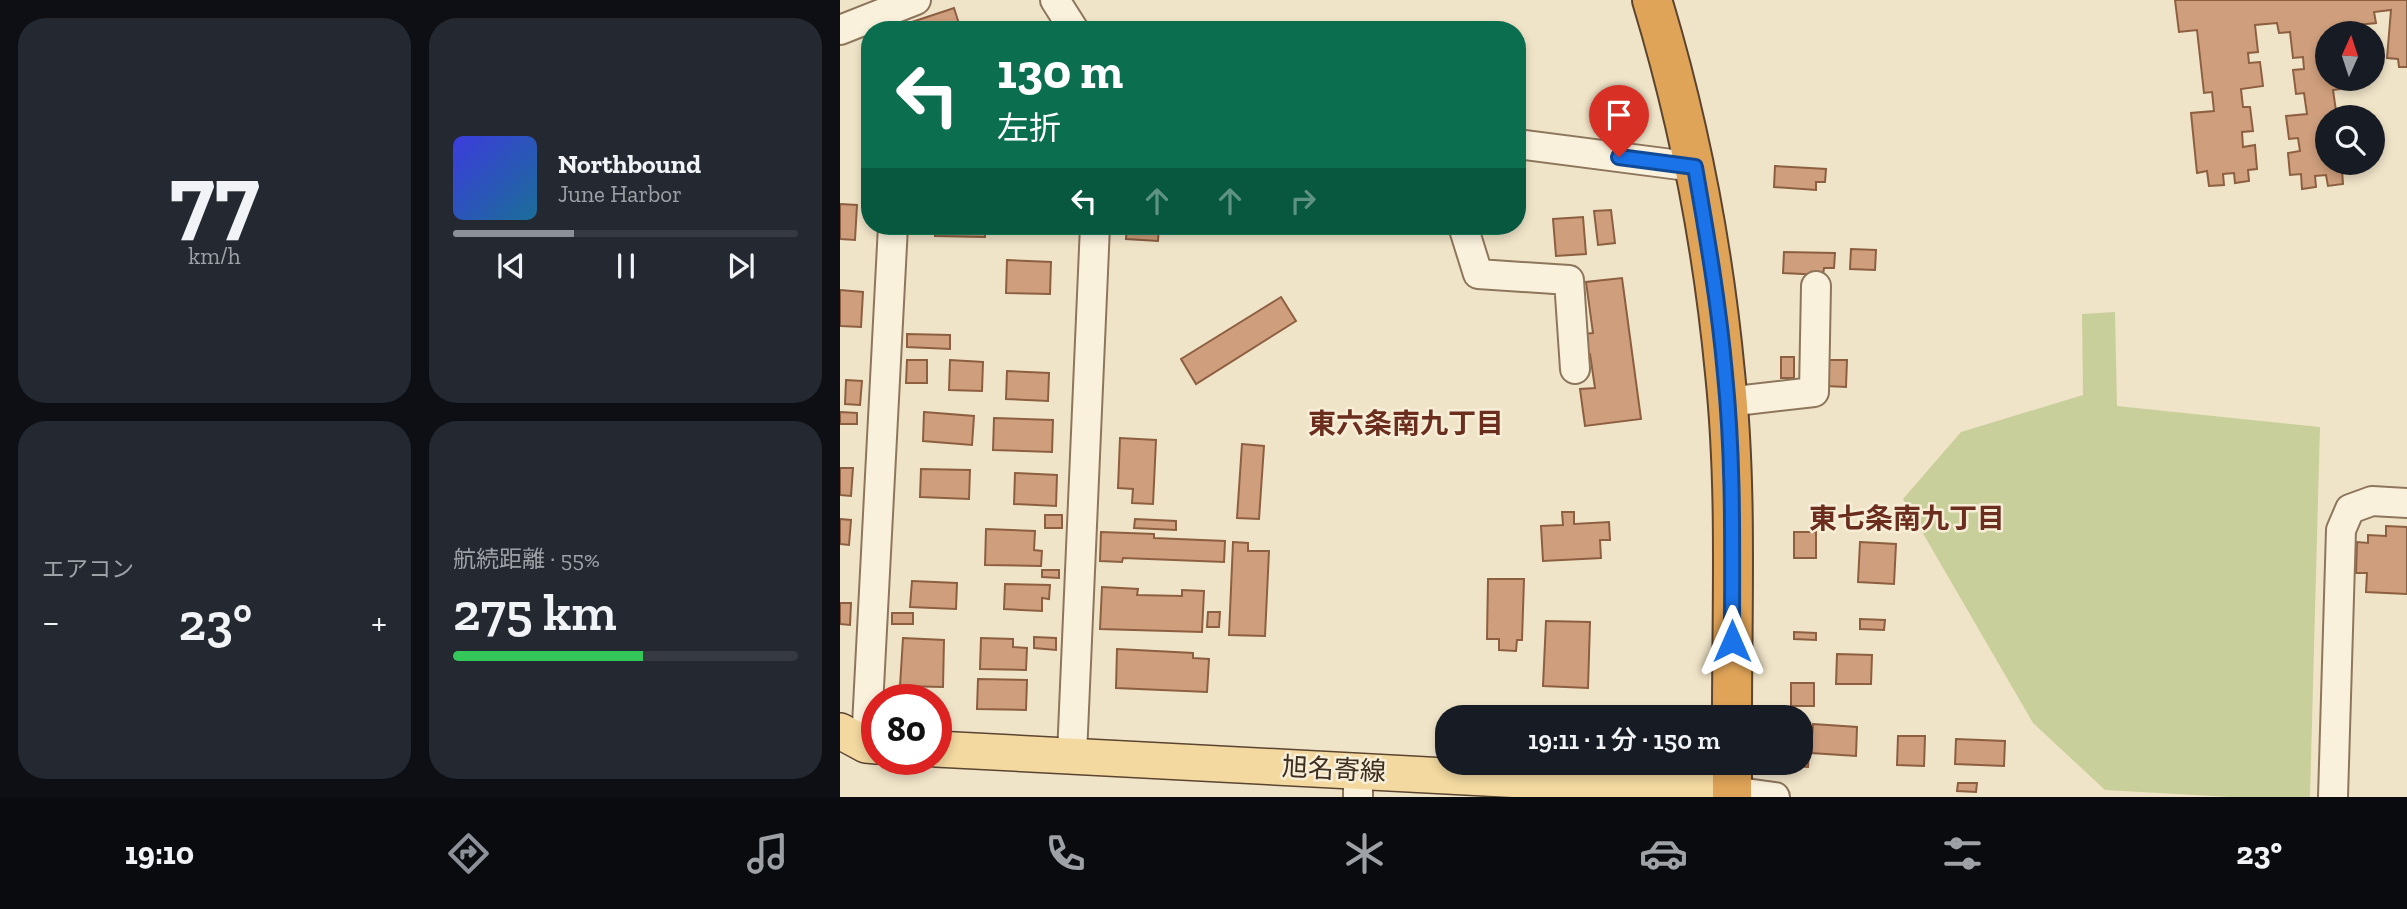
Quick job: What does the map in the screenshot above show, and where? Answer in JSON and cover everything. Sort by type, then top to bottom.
[{"type":"highway","points":[[1652,0],[1695,167],[1712,262],[1727,402],[1732,489],[1732,705]]},
{"type":"main road","name":"旭名寄線","points":[[952,750],[1072,755],[1358,784],[1732,784]]},
{"type":"street","points":[[863,21],[916,0]]},
{"type":"street","points":[[1055,0],[1068,21]]},
{"type":"street","points":[[840,30],[861,22]]},
{"type":"street","points":[[1526,145],[1695,167]]},
{"type":"street","points":[[865,684],[892,235]]},
{"type":"street","points":[[1072,755],[1095,235]]},
{"type":"street","points":[[1466,235],[1478,274],[1569,280],[1575,369]]},
{"type":"street","points":[[1727,402],[1814,393],[1816,286]]},
{"type":"street","points":[[2333,797],[2341,530],[2350,509],[2372,501],[2407,503]]},
{"type":"street","points":[[1732,784],[1775,797]]},
{"type":"green space","points":[[2115,312],[2117,406],[2320,427],[2310,797],[2230,797],[2105,790],[2033,723],[1903,499],[1961,432],[2083,395],[2082,314]]},
{"type":"building","points":[[2175,0],[2407,0],[2407,67],[2399,67],[2398,59],[2387,58],[2391,10],[2374,12],[2376,21],[2315,21],[2315,91],[2333,91],[2335,105],[2315,105],[2315,175],[2326,175],[2315,176],[2316,187],[2302,189],[2301,174],[2290,175],[2288,153],[2300,151],[2298,138],[2289,139],[2286,116],[2307,114],[2304,93],[2296,94],[2293,70],[2304,69],[2303,57],[2293,58],[2290,32],[2279,33],[2277,23],[2255,25],[2258,52],[2248,53],[2249,63],[2260,62],[2263,86],[2241,89],[2243,107],[2250,107],[2253,131],[2242,132],[2243,147],[2255,145],[2257,169],[2248,170],[2249,181],[2235,183],[2234,173],[2223,174],[2224,185],[2209,186],[2207,171],[2197,173],[2191,113],[2214,111],[2212,92],[2204,93],[2197,30],[2179,32]]},
{"type":"building","points":[[954,8],[958,21],[915,21]]},
{"type":"building","points":[[1775,166],[1826,169],[1825,182],[1816,182],[1816,190],[1774,187]]},
{"type":"building","points":[[2326,175],[2342,175],[2343,184],[2328,186]]},
{"type":"building","points":[[840,204],[857,205],[855,240],[840,239]]},
{"type":"building","points":[[1611,210],[1615,243],[1598,245],[1594,211]]},
{"type":"building","points":[[1583,217],[1586,254],[1556,256],[1553,219]]},
{"type":"building","points":[[985,235],[985,237],[935,236]]},
{"type":"building","points":[[1126,235],[1158,235],[1158,241],[1126,239]]},
{"type":"building","points":[[1851,249],[1876,250],[1875,270],[1850,269]]},
{"type":"building","points":[[1784,252],[1835,253],[1834,268],[1824,268],[1823,275],[1783,273]]},
{"type":"building","points":[[1007,260],[1051,262],[1050,294],[1006,293]]},
{"type":"building","points":[[1622,278],[1641,419],[1585,426],[1580,389],[1595,388],[1584,334],[1593,333],[1586,282]]},
{"type":"building","points":[[840,290],[863,292],[861,327],[840,326]]},
{"type":"building","points":[[1281,297],[1296,321],[1196,384],[1181,359]]},
{"type":"building","points":[[907,334],[950,335],[950,349],[907,347]]},
{"type":"building","points":[[1781,357],[1794,357],[1794,378],[1781,378]]},
{"type":"building","points":[[907,360],[927,360],[927,383],[906,383]]},
{"type":"building","points":[[950,360],[983,362],[982,391],[949,390]]},
{"type":"building","points":[[1827,360],[1847,360],[1846,387],[1826,386]]},
{"type":"building","points":[[1007,371],[1049,373],[1048,401],[1006,399]]},
{"type":"building","points":[[846,380],[862,381],[860,405],[845,404]]},
{"type":"building","points":[[840,412],[857,413],[857,424],[840,424]]},
{"type":"building","points":[[924,412],[974,416],[972,445],[923,441]]},
{"type":"building","points":[[994,418],[1053,420],[1052,452],[993,450]]},
{"type":"building","points":[[1120,438],[1156,440],[1153,504],[1132,503],[1133,489],[1118,488]]},
{"type":"building","points":[[1242,444],[1264,446],[1259,519],[1237,518]]},
{"type":"building","points":[[840,468],[853,468],[851,496],[840,495]]},
{"type":"building","points":[[921,469],[970,470],[969,499],[920,497]]},
{"type":"building","points":[[1015,473],[1057,475],[1056,506],[1014,504]]},
{"type":"building","points":[[1562,512],[1574,512],[1574,524],[1609,522],[1610,540],[1600,540],[1601,558],[1543,561],[1541,526],[1563,525]]},
{"type":"building","points":[[1045,515],[1062,515],[1062,528],[1045,528]]},
{"type":"building","points":[[840,519],[851,520],[849,545],[840,544]]},
{"type":"building","points":[[1135,519],[1176,521],[1176,530],[1134,528]]},
{"type":"building","points":[[2386,526],[2407,527],[2407,594],[2366,592],[2367,573],[2356,573],[2357,542],[2368,543],[2368,535],[2386,536]]},
{"type":"building","points":[[986,529],[1035,531],[1034,550],[1042,551],[1041,566],[985,565]]},
{"type":"building","points":[[1101,532],[1154,534],[1154,538],[1225,541],[1224,562],[1123,558],[1122,562],[1100,561]]},
{"type":"building","points":[[1794,532],[1816,532],[1816,558],[1794,558]]},
{"type":"building","points":[[1233,542],[1248,543],[1248,551],[1269,551],[1265,636],[1229,635]]},
{"type":"building","points":[[1860,542],[1896,544],[1894,584],[1858,582]]},
{"type":"building","points":[[1042,570],[1059,570],[1059,578],[1042,577]]},
{"type":"building","points":[[1488,579],[1524,579],[1522,640],[1517,640],[1516,651],[1499,650],[1499,639],[1487,639]]},
{"type":"building","points":[[912,581],[957,583],[956,609],[910,607]]},
{"type":"building","points":[[1005,584],[1050,585],[1049,599],[1042,598],[1042,611],[1004,609]]},
{"type":"building","points":[[1102,587],[1138,589],[1137,595],[1182,596],[1182,590],[1204,591],[1202,632],[1100,629]]},
{"type":"building","points":[[840,603],[851,603],[850,625],[840,624]]},
{"type":"building","points":[[1208,612],[1220,612],[1219,627],[1207,627]]},
{"type":"building","points":[[892,613],[913,613],[913,624],[892,624]]},
{"type":"building","points":[[1860,619],[1885,620],[1884,630],[1860,629]]},
{"type":"building","points":[[1546,621],[1590,622],[1588,688],[1543,686]]},
{"type":"building","points":[[1794,632],[1816,633],[1816,640],[1794,639]]},
{"type":"building","points":[[1034,637],[1056,638],[1056,650],[1034,648]]},
{"type":"building","points":[[903,638],[944,640],[943,684],[900,684]]},
{"type":"building","points":[[981,638],[1013,639],[1013,647],[1027,648],[1026,670],[980,669]]},
{"type":"building","points":[[1117,649],[1193,653],[1193,658],[1209,659],[1207,692],[1116,688]]},
{"type":"building","points":[[1837,654],[1872,655],[1871,684],[1836,684]]},
{"type":"building","points":[[978,679],[1027,680],[1026,710],[977,709]]},
{"type":"building","points":[[1791,683],[1814,683],[1814,706],[1791,705]]},
{"type":"building","points":[[1813,724],[1857,727],[1856,756],[1813,753]]},
{"type":"building","points":[[1898,736],[1925,736],[1924,766],[1897,765]]},
{"type":"building","points":[[1956,739],[2005,741],[2004,766],[1955,764]]},
{"type":"building","points":[[1958,783],[1977,783],[1976,792],[1957,791]]},
{"type":"district","name":"東六条南九丁目","points":[[1406,423]]},
{"type":"district","name":"東七条南九丁目","points":[[1907,518]]},
{"type":"route","points":[[1619,157],[1695,167],[1712,262],[1726,374],[1732,489],[1732,641]]}]
